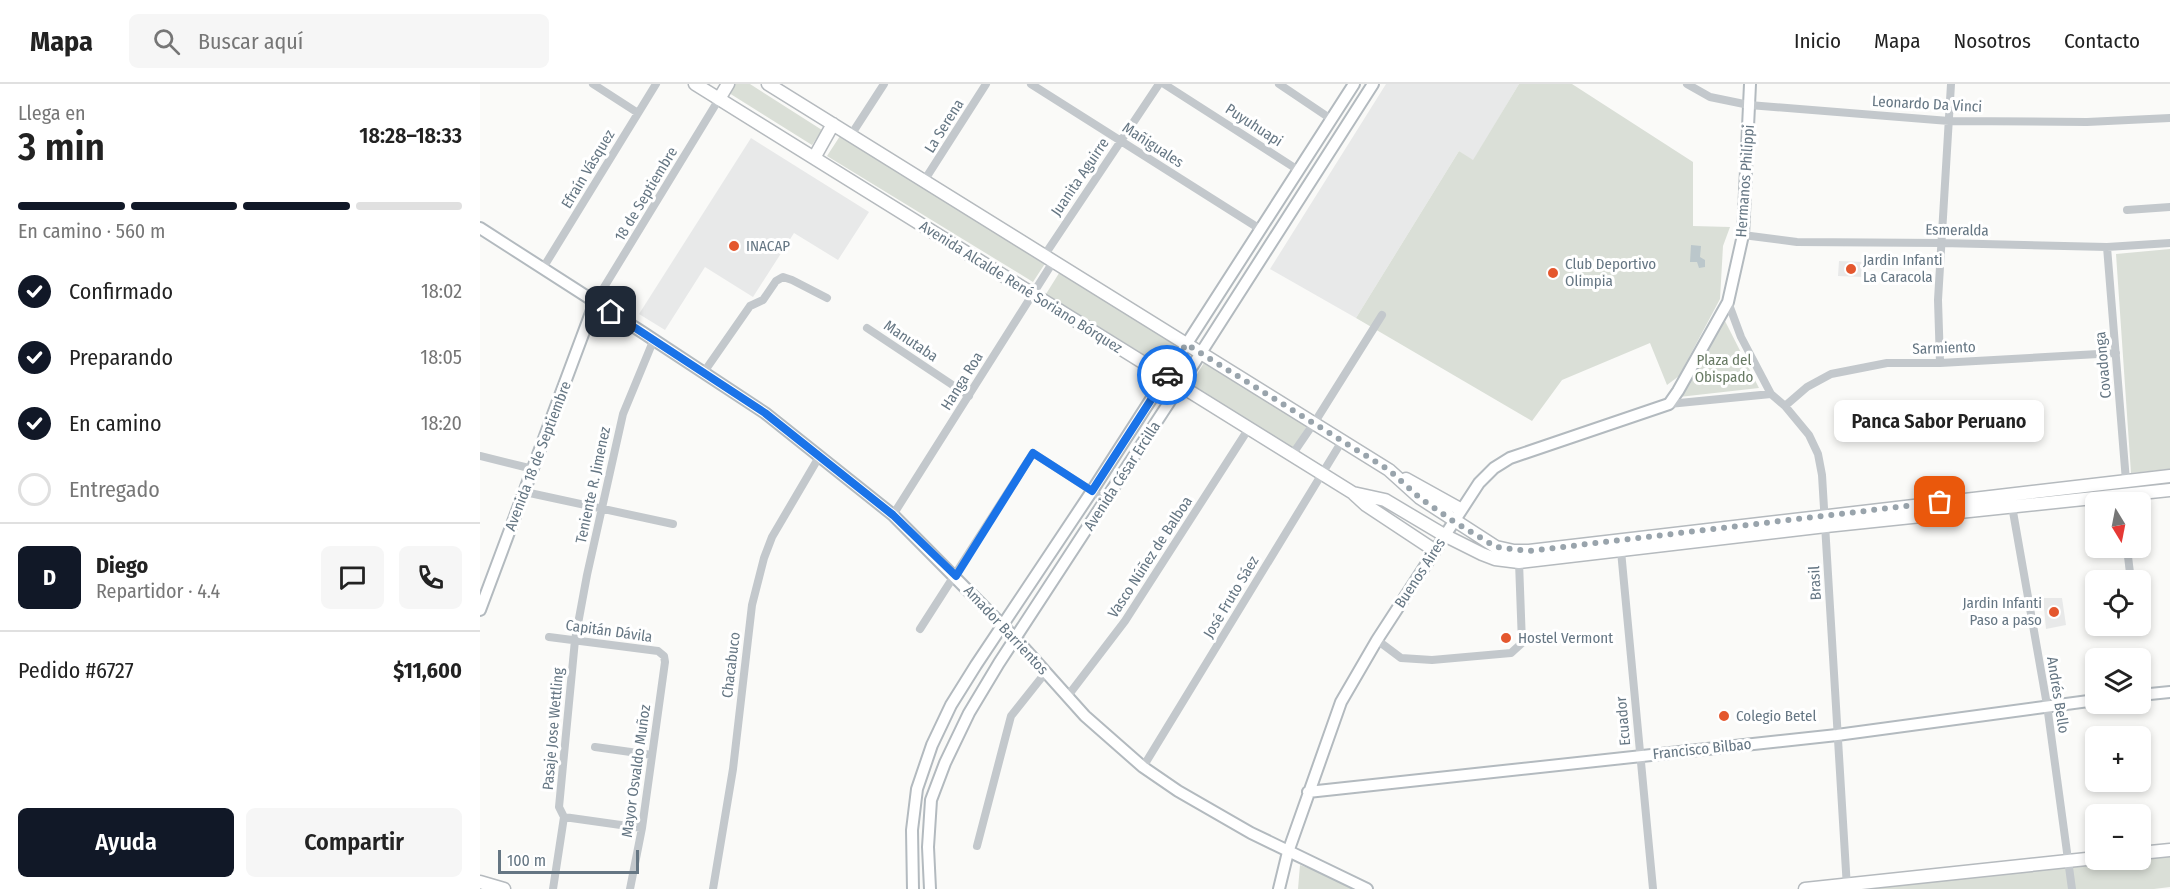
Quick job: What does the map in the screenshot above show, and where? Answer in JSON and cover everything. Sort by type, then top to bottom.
[{"type":"main road","name":"Avenida Alcalde René Soriano Bórquez","points":[[695,84],[1353,493],[1385,500],[1444,535],[1495,559],[1519,562],[1621,551],[1825,521]]},
{"type":"main road","points":[[719,99],[728,84]]},
{"type":"main road","points":[[776,86],[924,182],[1314,424],[1389,470],[1460,509]]},
{"type":"main road","points":[[814,158],[833,124]]},
{"type":"main road","points":[[1389,470],[1420,498],[1496,547],[1529,551],[1825,521],[2085,501]]},
{"type":"main road","points":[[1825,521],[2170,477]]},
{"type":"main road","points":[[2151,493],[2170,489]]},
{"type":"main road","points":[[1353,493],[1366,505],[1434,550]]},
{"type":"main road","points":[[2151,852],[2170,850]]},
{"type":"main road","points":[[1804,889],[1847,887],[2085,859]]},
{"type":"main road","points":[[480,882],[504,889]]},
{"type":"street","points":[[593,84],[638,113]]},
{"type":"street","name":"Efraín Vásquez","points":[[543,268],[656,84]]},
{"type":"street","points":[[851,135],[884,84]]},
{"type":"street","name":"La Serena","points":[[924,182],[986,84]]},
{"type":"street","name":"Mañiguales","points":[[1031,84],[1260,229]]},
{"type":"street","points":[[1279,84],[1331,119]]},
{"type":"street","name":"Avenida César Ercilla","points":[[913,889],[912,823],[917,789],[932,745],[948,712],[969,675],[1092,491],[1354,84]]},
{"type":"street","name":"Avenida César Ercilla","points":[[930,889],[928,829],[931,800],[945,763],[983,687],[1373,84]]},
{"type":"street","name":"Leonardo Da Vinci","points":[[1687,84],[1710,97],[1749,105],[1949,121],[2087,122],[2170,118]]},
{"type":"street","name":"Hermanos Philippi","points":[[1669,404],[1728,302],[1743,235],[1750,84]]},
{"type":"street","points":[[1940,363],[1938,300],[1951,84]]},
{"type":"street","name":"Juanita Aguirre","points":[[1049,259],[1121,141],[1159,85]]},
{"type":"street","name":"Puyuhuapi","points":[[1159,85],[1298,170]]},
{"type":"street","name":"18 de Septiembre","points":[[595,302],[719,99]]},
{"type":"street","points":[[2127,210],[2170,207]]},
{"type":"street","name":"Amador Barrientos","points":[[480,228],[765,413],[893,515],[956,576],[1103,734],[1143,767],[1196,802],[1288,852],[1367,889]]},
{"type":"street","name":"Esmeralda","points":[[1743,235],[1797,242],[2107,247],[2170,243]]},
{"type":"street","name":"Covadonga","points":[[2107,247],[2126,481]]},
{"type":"street","name":"Hanga Roa","points":[[893,515],[1033,294],[1049,259]]},
{"type":"street","points":[[704,372],[750,306],[763,300],[776,281],[783,277],[792,279],[827,298]]},
{"type":"street","name":"Avenida 18 de Septiembre","points":[[480,610],[595,302]]},
{"type":"street","name":"Brasil","points":[[1728,302],[1741,337],[1771,394],[1785,406],[1809,435],[1818,454],[1822,474],[1847,887]]},
{"type":"street","points":[[1292,455],[1382,315]]},
{"type":"street","name":"Manutaba","points":[[867,328],[969,396]]},
{"type":"street","name":"Teniente R. Jimenez","points":[[575,640],[623,414],[654,339]]},
{"type":"street","name":"Sarmiento","points":[[1785,406],[1807,387],[1831,374],[1887,363],[1940,363],[2115,353]]},
{"type":"street","name":"Buenos Aires","points":[[1279,889],[1288,852],[1341,702],[1377,640],[1479,483],[1494,468],[1510,458],[1669,404],[1771,394]]},
{"type":"street","name":"Vasco Núñez de Balboa","points":[[1067,697],[1125,621],[1249,428]]},
{"type":"street","name":"José Fruto Sáez","points":[[1143,767],[1342,441]]},
{"type":"street","points":[[921,629],[1033,453],[1106,500]]},
{"type":"street","points":[[480,456],[533,468]]},
{"type":"street","name":"Chacabuco","points":[[713,889],[733,768],[752,605],[772,537],[819,458]]},
{"type":"street","points":[[525,492],[673,524]]},
{"type":"street","name":"Andrés Bello","points":[[2012,506],[2047,705],[2072,889]]},
{"type":"street","name":"Ecuador","points":[[1621,551],[1653,889]]},
{"type":"street","points":[[1377,640],[1401,658],[1432,660],[1511,653],[1522,643],[1519,562]]},
{"type":"street","name":"Capitán Dávila","points":[[549,637],[658,651],[664,656]]},
{"type":"street","name":"Pasaje Jose Wettling","points":[[553,889],[564,818],[559,807],[575,640]]},
{"type":"street","name":"Mayor Osvaldo Muñoz","points":[[630,889],[642,828],[665,663],[664,656]]},
{"type":"street","points":[[977,846],[1011,716],[1046,672]]},
{"type":"street","points":[[2151,694],[2170,692]]},
{"type":"street","name":"Francisco Bilbao","points":[[1308,792],[1837,735],[2085,701]]},
{"type":"street","points":[[948,712],[952,721],[965,720]]},
{"type":"street","points":[[595,747],[652,755]]},
{"type":"street","points":[[917,789],[926,792],[931,800]]},
{"type":"street","points":[[564,818],[642,828]]},
{"type":"street","name":"Buenos Aires","points":[[1274,889],[1280,865],[1288,852]]},
{"type":"street","points":[[912,861],[920,867],[929,868]]},
{"type":"shaded area","points":[[1386,84],[1519,84],[1473,161],[1459,151],[1356,318],[1270,269]]},
{"type":"shaded area","name":"INACAP","points":[[751,138],[869,212],[838,260],[794,233],[753,297],[705,267],[665,330],[639,314]]},
{"type":"shaded area","points":[[1691,245],[1701,246],[1700,257],[1705,260],[1705,267],[1699,268],[1697,262],[1690,262]]},
{"type":"shaded area","name":"Jardin Infanti La Caracola","points":[[1839,261],[1864,262],[1863,277],[1838,276]]},
{"type":"shaded area","name":"Jardin Infanti Paso a paso","points":[[2043,598],[2062,598],[2066,625],[2046,629]]},
{"type":"green space","points":[[734,84],[750,84],[822,130],[812,145],[729,93]]},
{"type":"green space","name":"Club Deportivo Olimpia","points":[[1519,84],[1572,84],[1693,162],[1693,226],[1730,227],[1723,246],[1720,299],[1679,376],[1667,385],[1650,343],[1562,380],[1532,421],[1356,318],[1459,151],[1473,160]]},
{"type":"green space","points":[[840,136],[1046,262],[1033,282],[827,156]]},
{"type":"green space","points":[[2170,249],[2170,469],[2131,473],[2116,254]]},
{"type":"green space","points":[[1061,270],[1179,343],[1164,367],[1046,294]]},
{"type":"green space","name":"Plaza del Obispado","points":[[1725,321],[1759,388],[1679,397]]},
{"type":"green space","points":[[1204,363],[1307,426],[1293,448],[1190,385]]},
{"type":"green space","points":[[2170,852],[2170,887],[2154,889],[1828,889],[2085,860],[2085,870],[2151,870],[2151,854]]},
{"type":"green space","points":[[1300,865],[1354,885],[1356,889],[1298,889]]},
{"type":"way so far","points":[[1167,375],[1186,344],[1389,470],[1420,498],[1453,521],[1496,547],[1514,550],[1529,551],[1940,502]]},
{"type":"place","name":"INACAP","points":[[734,246]]},
{"type":"place","name":"Jardin Infanti La Caracola","points":[[1851,269]]},
{"type":"place","name":"Club Deportivo Olimpia","points":[[1553,273]]},
{"type":"place","name":"Panca Sabor Peruano","points":[[1940,502]]},
{"type":"place","name":"Jardin Infanti Paso a paso","points":[[2054,612]]},
{"type":"place","name":"Hostel Vermont","points":[[1506,638]]},
{"type":"place","name":"Colegio Betel","points":[[1724,716]]},
{"type":"route","points":[[611,312],[765,413],[893,515],[956,576],[1033,453],[1092,491],[1167,375]]}]
